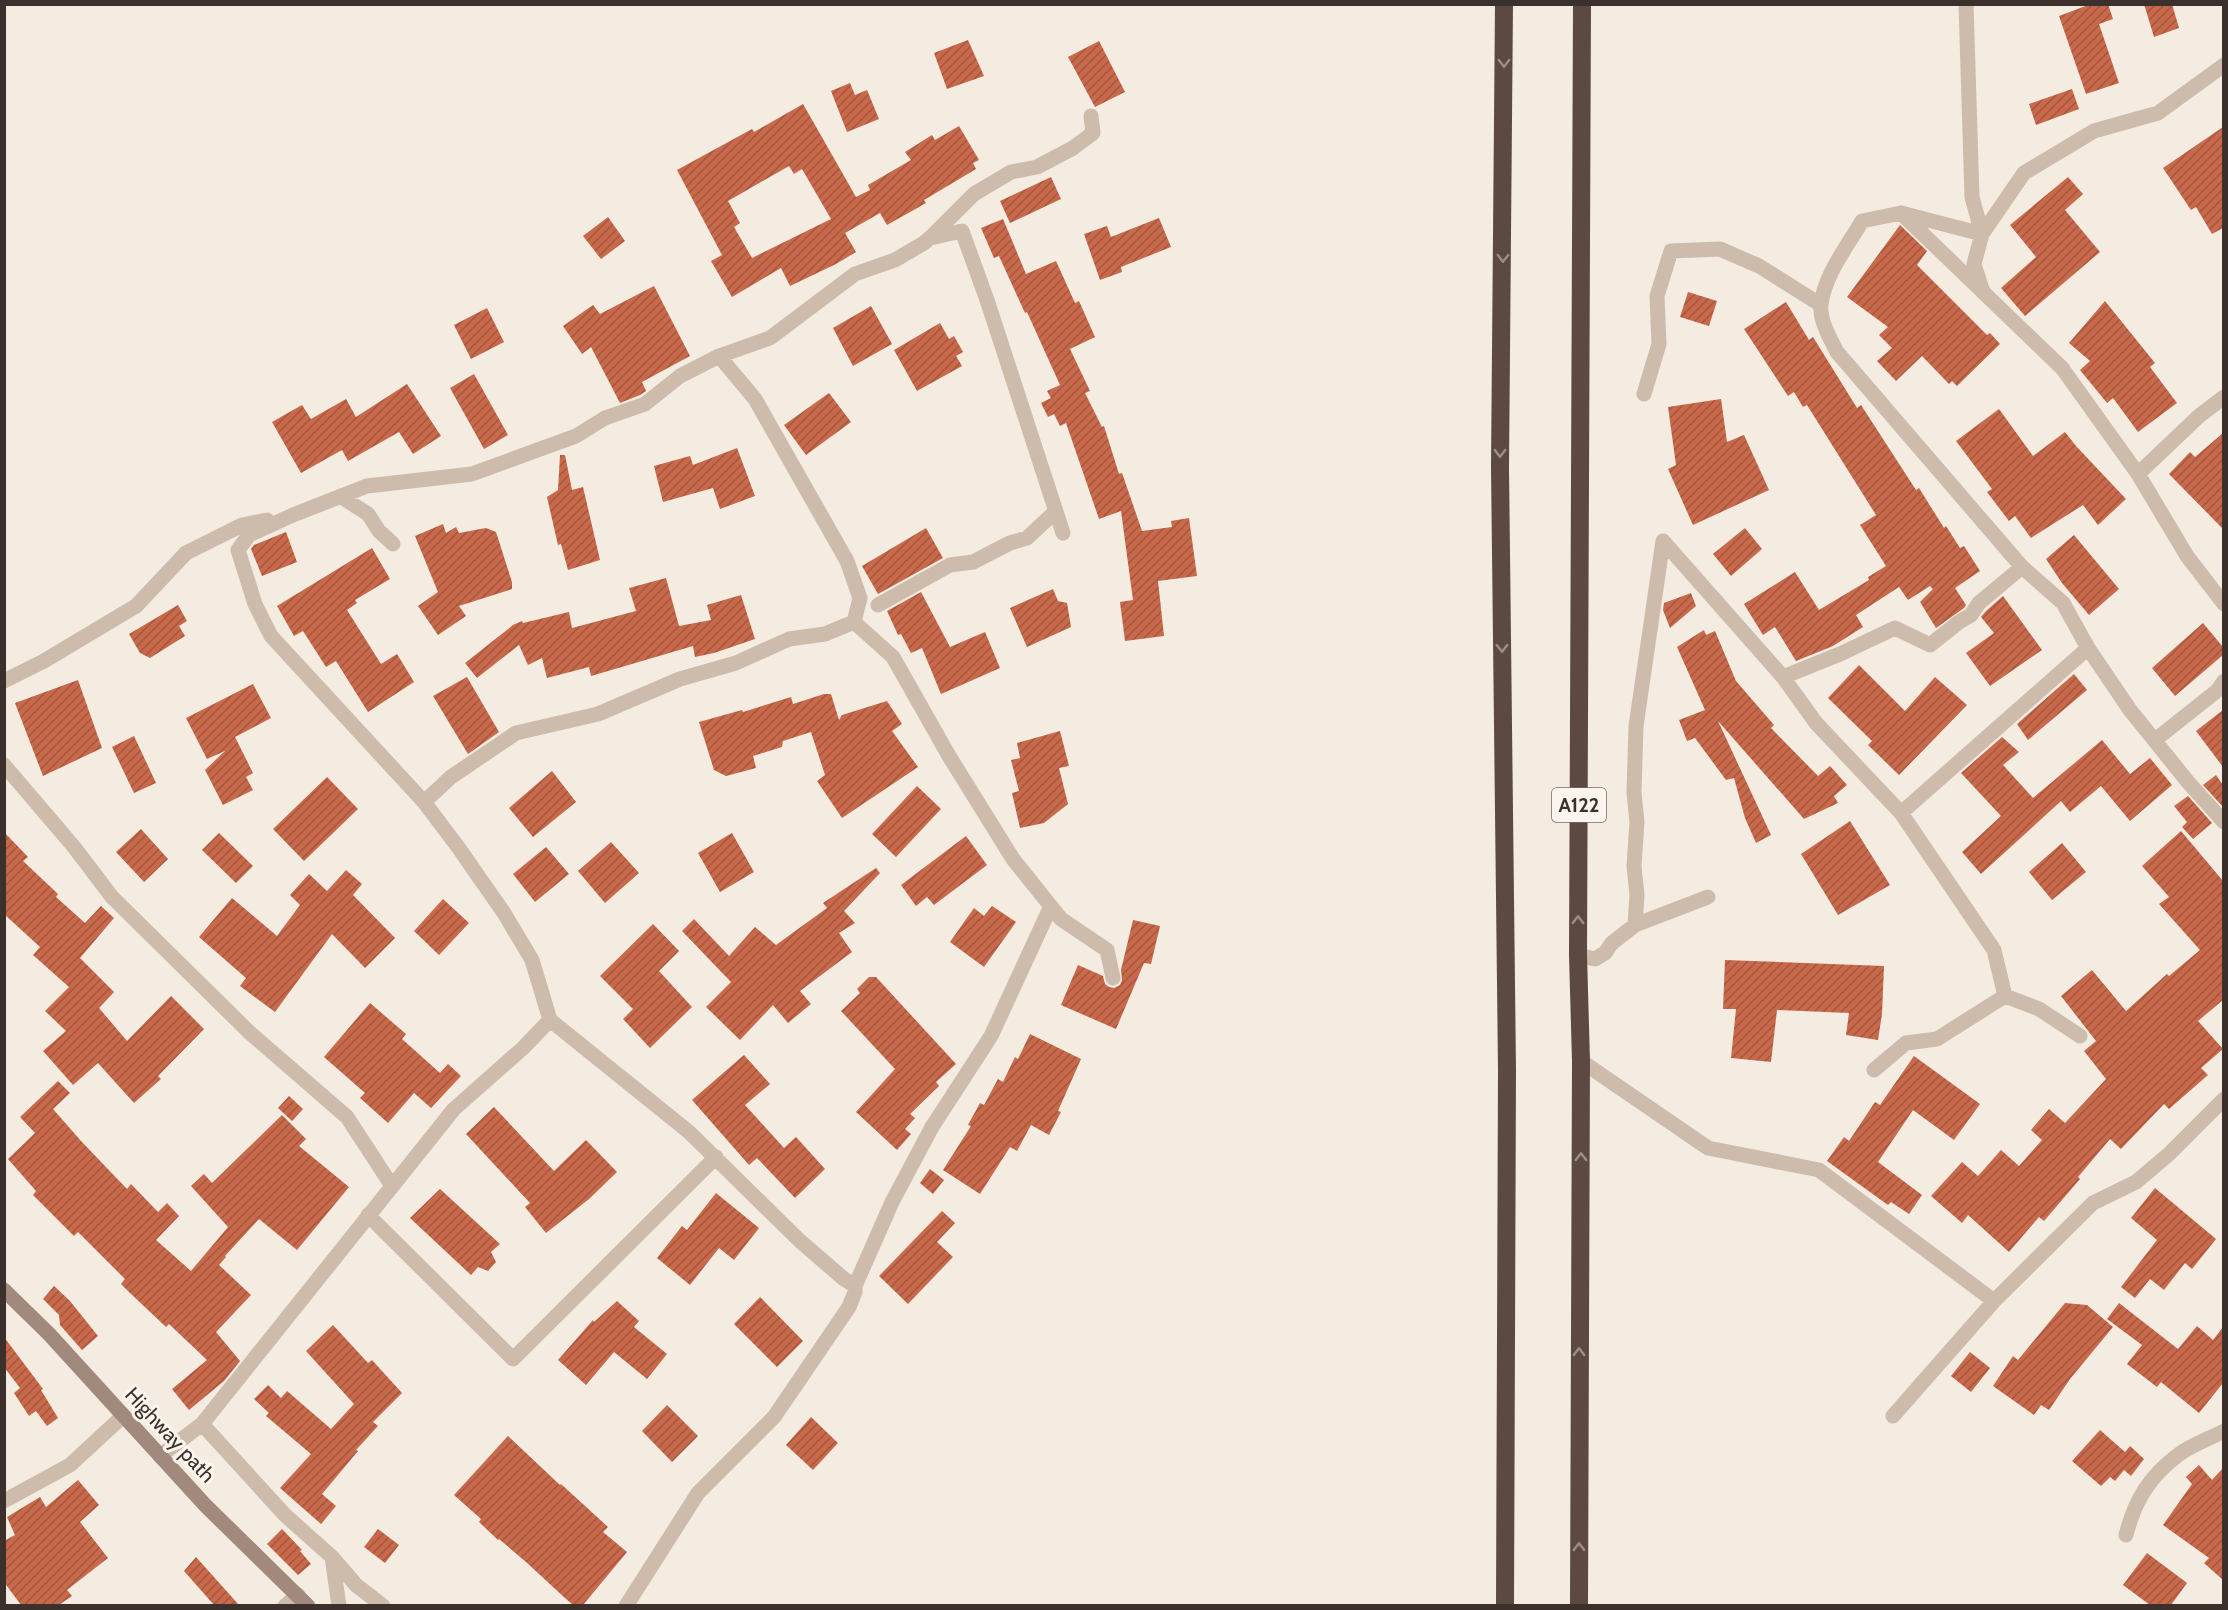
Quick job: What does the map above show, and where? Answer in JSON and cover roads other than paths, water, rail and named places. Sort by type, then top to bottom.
[{"type":"highway","points":[[1504,4],[1500,467],[1507,1070],[1505,1605]]},
{"type":"highway","name":"A122","points":[[1579,1605],[1581,1061],[1578,956],[1582,4]]},
{"type":"street","points":[[1965,4],[1972,197],[1982,234]]},
{"type":"street","points":[[1982,291],[1974,264],[1982,234],[2024,173],[2094,131],[2158,113],[2223,65]]},
{"type":"street","points":[[855,1286],[800,1241],[689,1132],[550,1020],[532,960],[504,913],[424,802],[271,636],[255,604],[238,550],[249,535],[293,514],[367,486],[472,474],[576,436],[605,418],[645,404],[680,376],[719,356],[770,338],[855,274],[895,260],[924,243],[974,195],[1011,172],[1037,167],[1073,148],[1093,134],[1091,116]]},
{"type":"street","points":[[1982,234],[1901,213],[1862,222],[1829,275],[1821,305],[1825,329],[1837,352],[2022,567],[2062,603],[2088,648],[2130,710],[2223,822]]},
{"type":"street","points":[[1901,213],[2062,368],[2138,474],[2187,556],[2223,604]]},
{"type":"street","points":[[930,238],[962,231],[1020,397],[1063,533]]},
{"type":"street","points":[[1644,394],[1659,344],[1657,296],[1671,251],[1719,249],[1759,266],[1821,305]]},
{"type":"street","points":[[719,356],[755,399],[847,561],[860,598],[854,622]]},
{"type":"street","points":[[2138,474],[2199,416],[2223,397]]},
{"type":"street","points":[[340,496],[368,514],[379,531],[393,544]]},
{"type":"street","points":[[878,605],[950,565],[973,562],[1010,543],[1027,538],[1055,512]]},
{"type":"street","points":[[4,681],[44,661],[136,606],[186,553],[242,525],[293,514]]},
{"type":"street","points":[[1635,926],[1637,895],[1635,866],[1637,822],[1634,793],[1636,726],[1663,541],[1783,677],[1816,723],[1901,813],[1994,950],[2005,996]]},
{"type":"street","points":[[1783,677],[1840,654],[1895,627],[1930,645],[1971,615],[1979,603],[2022,567]]},
{"type":"street","points":[[424,802],[451,777],[516,733],[598,714],[680,680],[736,663],[789,639],[825,634],[854,622]]},
{"type":"street","points":[[854,622],[893,657],[949,756],[1013,859],[1061,919],[1107,950],[1113,978]]},
{"type":"street","points":[[1901,813],[2088,648]]},
{"type":"street","points":[[2155,740],[2222,687]]},
{"type":"street","points":[[4,765],[74,847],[112,897],[249,1032],[346,1117],[392,1185]]},
{"type":"street","points":[[1578,956],[1595,959],[1635,926],[1708,897]]},
{"type":"street","points":[[626,1605],[698,1493],[774,1417],[849,1306],[855,1286],[892,1202],[932,1127],[991,1036],[1051,906]]},
{"type":"street","points":[[2005,996],[2039,1009],[2080,1036]]},
{"type":"street","points":[[1874,1070],[1906,1043],[1936,1039],[2005,996]]},
{"type":"street","points":[[160,1456],[202,1424],[454,1109],[522,1049],[550,1020]]},
{"type":"street","points":[[1581,1061],[1708,1148],[1819,1170],[1994,1301]]},
{"type":"street","points":[[1893,1416],[1994,1301],[2093,1203],[2136,1182],[2169,1154],[2223,1099]]},
{"type":"street","points":[[368,1215],[513,1359],[716,1157]]},
{"type":"street","name":"Highway path","points":[[4,1290],[49,1334],[160,1456],[265,1565],[303,1600]]},
{"type":"street","points":[[4,1501],[70,1465],[123,1416]]},
{"type":"street","points":[[202,1424],[285,1515],[332,1557],[356,1585],[383,1605]]},
{"type":"street","points":[[2126,1535],[2132,1511],[2147,1484],[2179,1454],[2223,1431]]},
{"type":"street","points":[[332,1557],[339,1605]]},
{"type":"street","points":[[285,1605],[303,1600]]}]
